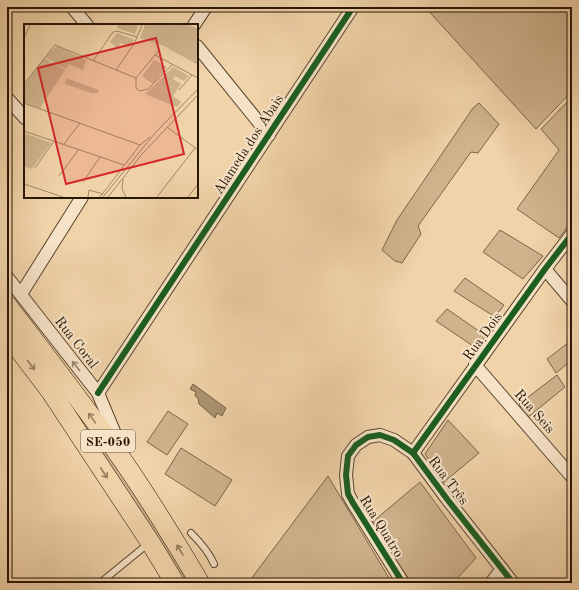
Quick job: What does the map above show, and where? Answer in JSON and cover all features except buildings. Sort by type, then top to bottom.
[{"type":"main road","name":"SE-050","points":[[14,299],[64,378],[132,475],[200,583]]},
{"type":"main road","name":"SE-050","points":[[7,334],[51,392],[150,542],[175,583]]},
{"type":"street","points":[[72,7],[86,24]]},
{"type":"street","points":[[195,24],[206,7]]},
{"type":"street","name":"Alameda dos Abais","points":[[98,393],[353,7]]},
{"type":"street","points":[[198,47],[269,135]]},
{"type":"street","points":[[7,98],[24,117]]},
{"type":"street","points":[[14,299],[81,198]]},
{"type":"street","name":"Rua Dois","points":[[413,453],[475,365],[572,234]]},
{"type":"street","points":[[545,269],[572,301]]},
{"type":"street","name":"Rua Coral","points":[[7,277],[14,299],[98,393],[132,475]]},
{"type":"street","name":"Rua Seis","points":[[475,365],[572,477]]},
{"type":"street","name":"Rua Três","points":[[348,456],[356,445],[368,437],[380,436],[394,440],[413,453],[513,583]]},
{"type":"street","name":"Rua Quatro","points":[[348,456],[346,475],[348,494],[403,583]]},
{"type":"street","points":[[491,583],[502,569]]},
{"type":"lane","points":[[191,533],[201,543],[214,564]]},
{"type":"lane","points":[[100,583],[150,542]]},
{"type":"shaded area","points":[[425,7],[572,7],[572,91],[536,129]]},
{"type":"shaded area","points":[[572,97],[572,221],[559,238],[517,209],[559,150],[541,129]]},
{"type":"shaded area","points":[[479,103],[499,124],[478,153],[471,152],[418,226],[421,234],[402,263],[395,261],[382,250],[397,220],[473,108]]},
{"type":"shaded area","points":[[500,230],[543,256],[523,279],[483,252]]},
{"type":"shaded area","points":[[465,278],[504,305],[495,317],[454,291]]},
{"type":"shaded area","points":[[447,309],[486,336],[476,348],[436,321]]},
{"type":"shaded area","points":[[7,314],[80,409],[191,583],[182,583],[7,327]]},
{"type":"shaded area","points":[[572,340],[572,360],[556,373],[547,359]]},
{"type":"shaded area","points":[[557,375],[565,387],[527,418],[519,404]]},
{"type":"shaded area","points":[[193,384],[226,408],[222,416],[217,413],[215,418],[199,404],[198,398],[195,396],[196,392],[190,389]]},
{"type":"shaded area","points":[[168,411],[188,424],[167,455],[147,442]]},
{"type":"shaded area","points":[[448,420],[479,453],[444,482],[425,454]]},
{"type":"shaded area","points":[[181,448],[232,480],[215,506],[165,474]]},
{"type":"shaded area","points":[[328,476],[392,583],[248,583]]},
{"type":"shaded area","points":[[420,482],[476,558],[453,583],[412,583],[370,524]]},
{"type":"cycle path","points":[[98,393],[353,7]]},
{"type":"cycle path","points":[[413,453],[545,269],[572,234]]},
{"type":"cycle path","points":[[403,583],[348,494],[346,475],[348,456],[356,445],[368,437],[380,435],[394,440],[413,453],[513,583]]}]
